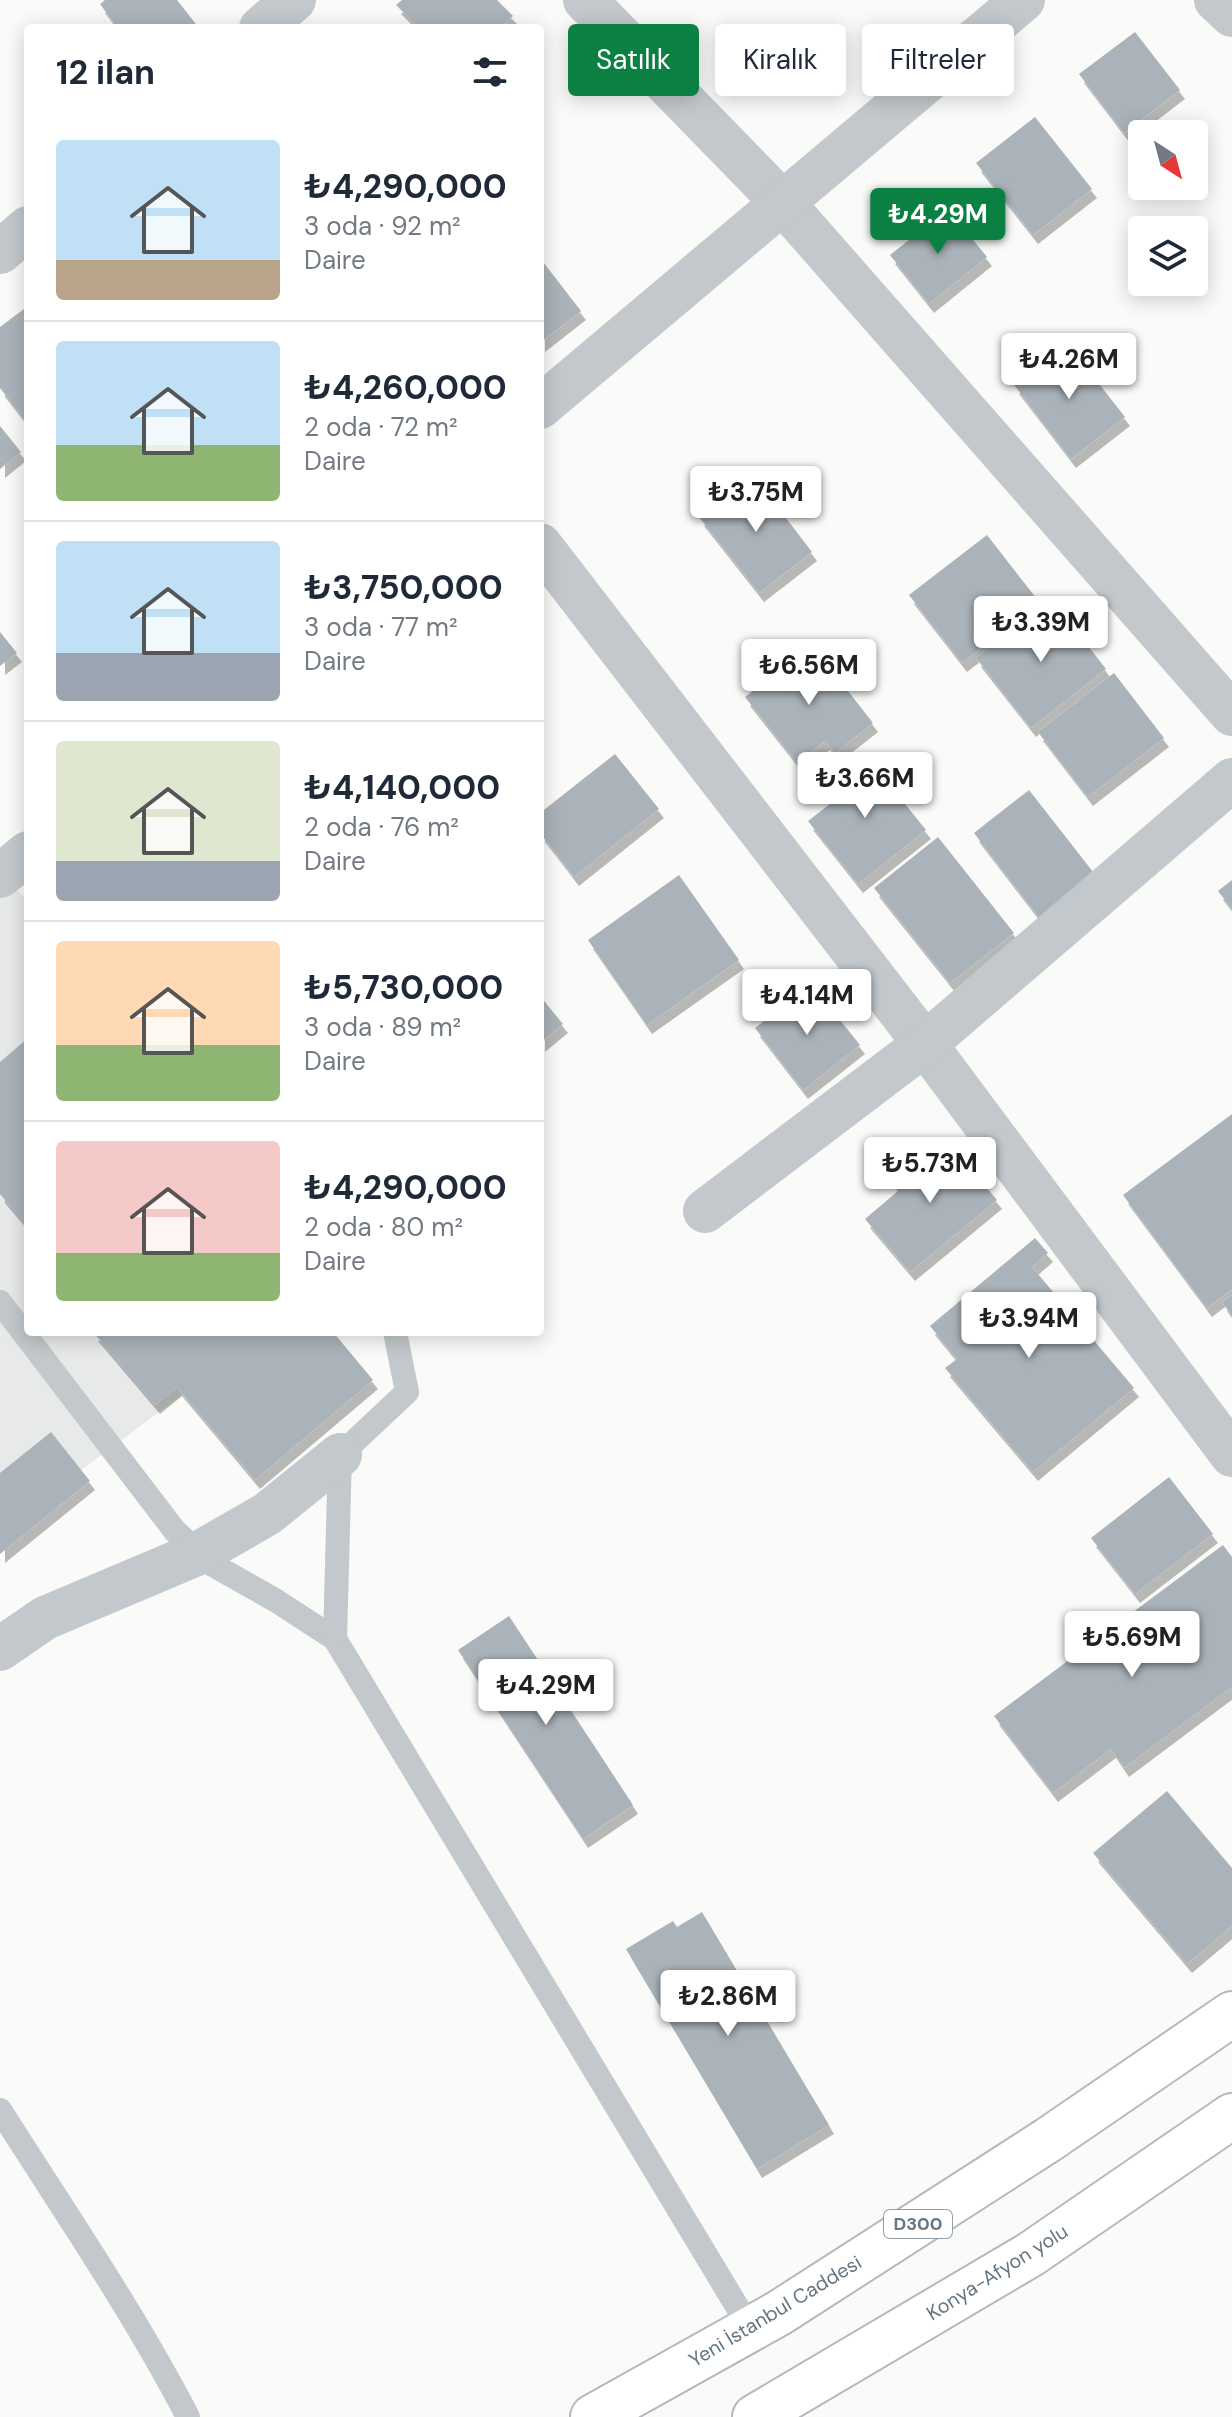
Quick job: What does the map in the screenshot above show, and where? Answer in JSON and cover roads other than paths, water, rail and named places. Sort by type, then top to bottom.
[{"type":"highway","name":"Yeni İstanbul Caddesi","points":[[593,2417],[793,2304],[1048,2140],[1232,2014]]},
{"type":"highway","name":"Konya-Afyon yolu","points":[[755,2417],[1031,2254],[1232,2116]]},
{"type":"street","points":[[266,24],[294,0]]},
{"type":"street","points":[[585,0],[782,202],[1232,714]]},
{"type":"street","points":[[544,404],[1023,0]]},
{"type":"street","points":[[1216,0],[1232,15]]},
{"type":"street","points":[[0,252],[24,231]]},
{"type":"street","points":[[544,550],[925,1044],[1232,1455]]},
{"type":"street","points":[[705,1211],[925,1044],[1232,780]]},
{"type":"street","points":[[0,1649],[45,1618],[199,1553],[267,1514],[340,1455]]},
{"type":"lane","points":[[0,1302],[24,1333]]},
{"type":"lane","points":[[26,1336],[175,1531],[213,1565],[335,1639],[750,2328]]},
{"type":"lane","points":[[335,1639],[340,1455],[407,1392],[396,1336]]},
{"type":"lane","points":[[0,2110],[109,2282],[188,2417]]}]
